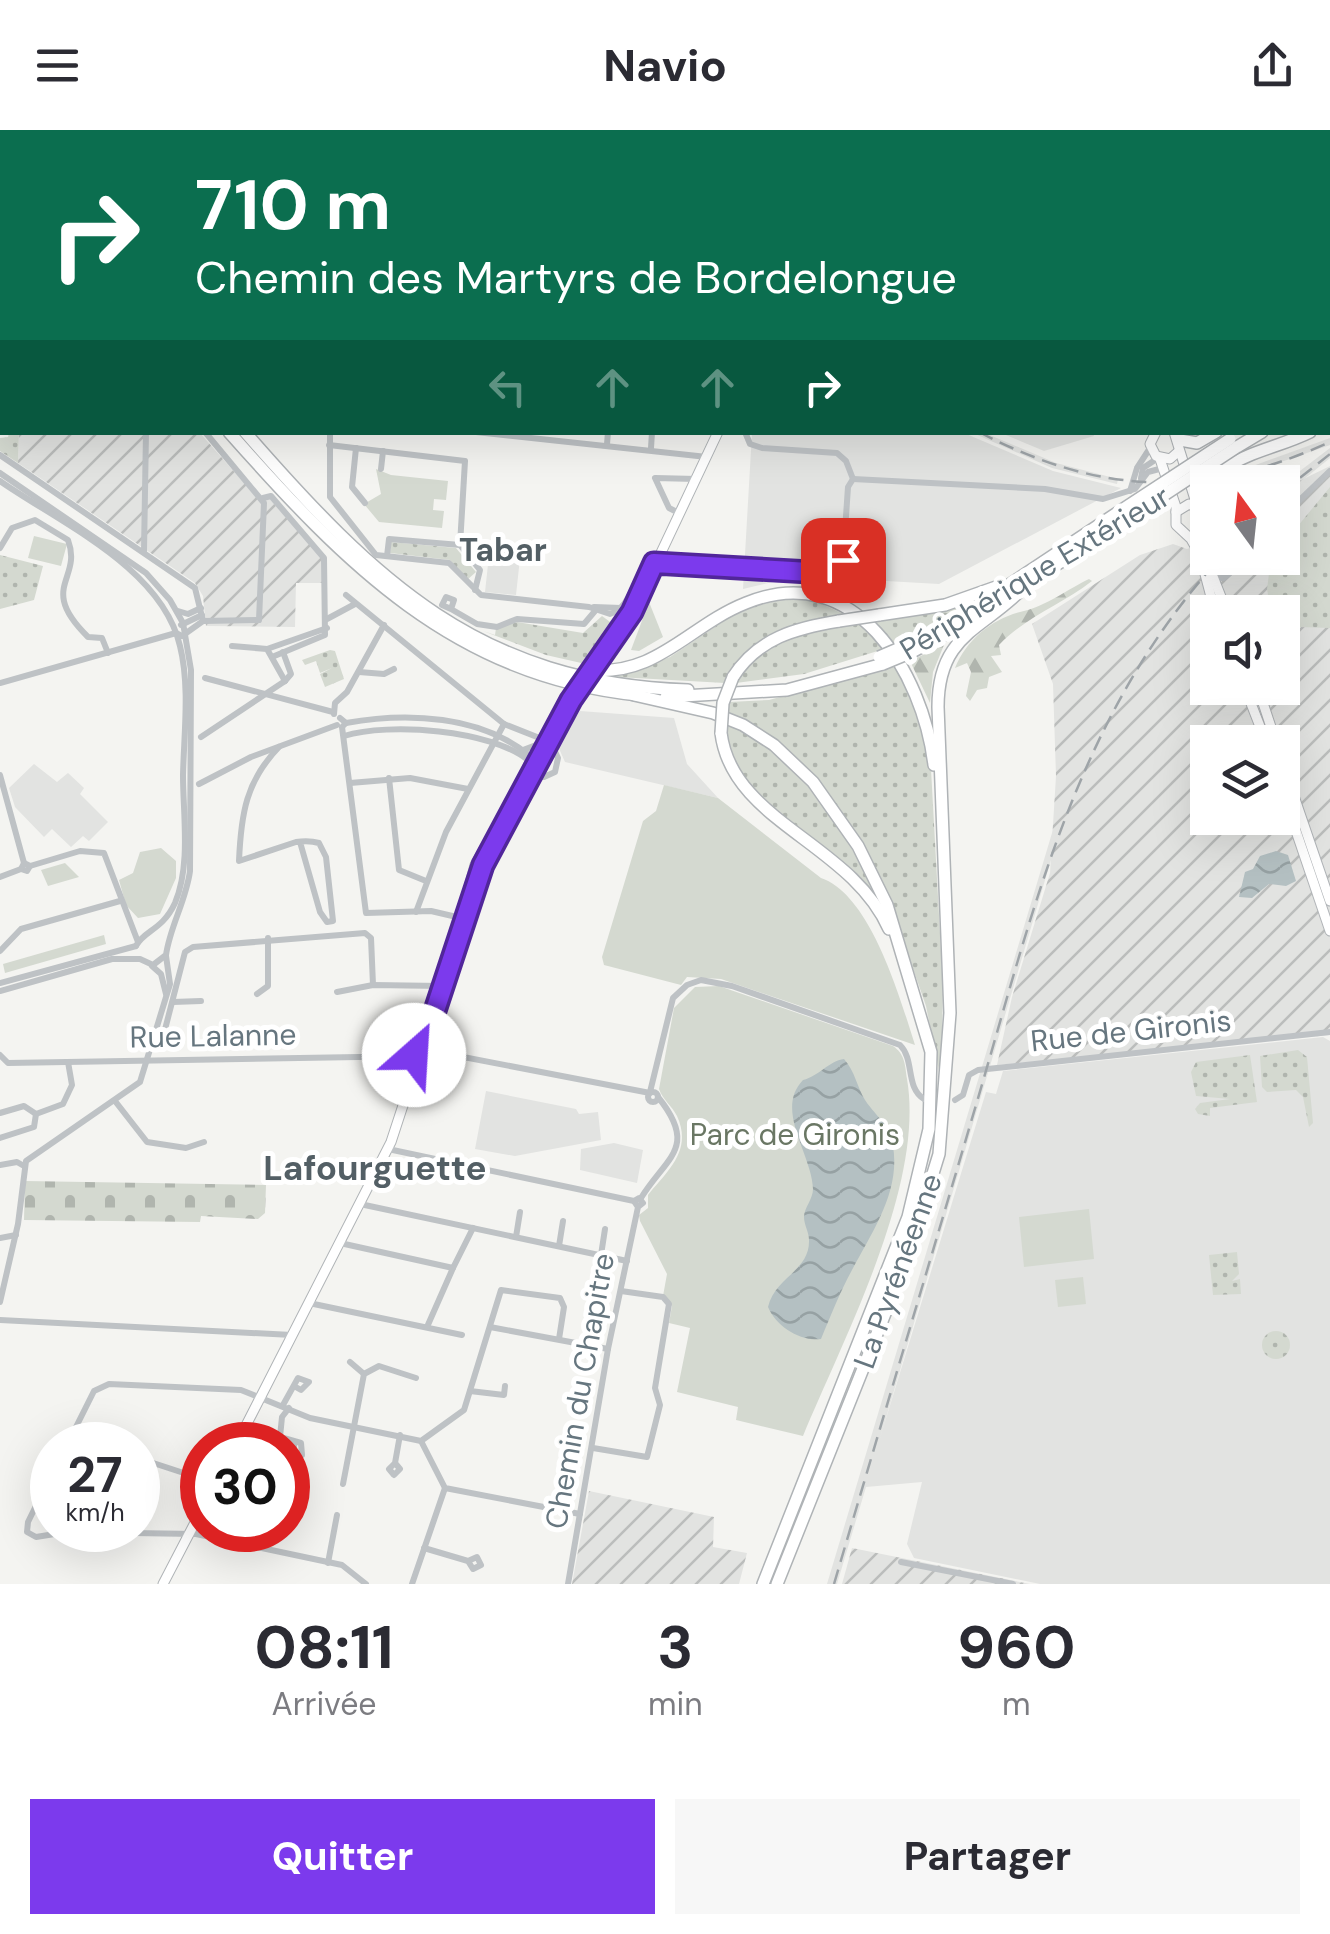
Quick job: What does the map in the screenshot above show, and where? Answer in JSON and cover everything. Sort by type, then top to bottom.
[{"type":"highway","name":"Périphérique Extérieur","points":[[232,435],[326,534],[416,616],[472,648],[535,674],[634,695],[761,694],[811,685],[881,660]]},
{"type":"highway","points":[[248,435],[318,513],[400,591],[454,627],[524,659],[626,684],[691,690],[786,682],[881,660],[909,648],[1120,518],[1236,440]]},
{"type":"highway","points":[[1178,441],[1197,443],[1211,435]]},
{"type":"highway","points":[[1232,465],[1303,435]]},
{"type":"highway","name":"Périphérique Extérieur","points":[[909,648],[1027,584],[1120,518]]},
{"type":"highway","points":[[902,953],[860,882],[746,790],[726,759],[721,733],[723,703],[748,657],[774,638],[840,621],[962,601],[1041,565]]},
{"type":"highway","points":[[942,824],[938,692],[942,668],[960,638],[1027,584]]},
{"type":"highway","points":[[524,659],[601,672],[632,668],[662,657],[726,613],[754,600],[796,594],[834,602],[869,623],[905,670],[928,732],[942,824]]},
{"type":"highway","points":[[634,695],[713,713],[743,725],[799,767],[858,846],[894,920],[902,953]]},
{"type":"highway","name":"La Pyrénéenne","points":[[778,1584],[906,1261],[939,1154],[950,1040],[942,824]]},
{"type":"highway","name":"La Pyrénéenne","points":[[764,1584],[892,1258],[925,1151],[932,1094],[931,1052],[902,953]]},
{"type":"main road","points":[[461,924],[483,865],[544,741],[623,628],[717,435]]},
{"type":"main road","points":[[1155,435],[1150,448],[1160,462],[1176,512],[1176,526],[1187,534],[1204,567],[1211,595]]},
{"type":"main road","points":[[1160,462],[1170,459],[1178,441]]},
{"type":"main road","points":[[1178,441],[1190,478]]},
{"type":"main road","points":[[1176,512],[1190,506]]},
{"type":"main road","points":[[1212,575],[1220,595]]},
{"type":"main road","points":[[248,1422],[388,1150],[444,982],[475,865],[571,700]]},
{"type":"main road","points":[[1300,814],[1330,902]]},
{"type":"main road","points":[[1297,835],[1330,931]]},
{"type":"main road","points":[[163,1584],[180,1552]]},
{"type":"street","points":[[144,552],[146,435]]},
{"type":"street","points":[[177,610],[250,623],[261,617],[262,498],[208,435]]},
{"type":"street","points":[[330,435],[331,498],[374,553],[449,563],[481,595],[610,614],[622,608],[644,570],[654,563],[751,571],[835,570],[843,560],[848,487],[854,479]]},
{"type":"street","points":[[523,435],[565,436],[708,458]]},
{"type":"street","points":[[607,444],[608,435]]},
{"type":"street","points":[[651,448],[652,435]]},
{"type":"street","points":[[746,435],[750,444],[762,448],[837,454],[846,461],[854,479]]},
{"type":"street","points":[[329,446],[465,461],[460,546],[480,570],[475,590]]},
{"type":"street","points":[[356,448],[352,486],[365,503]]},
{"type":"street","points":[[1129,492],[1136,468],[1150,448]]},
{"type":"street","points":[[381,470],[383,451]]},
{"type":"street","points":[[0,455],[195,588],[202,615]]},
{"type":"street","points":[[854,479],[1045,489],[1093,499],[1129,492],[1160,462]]},
{"type":"street","points":[[1300,500],[1330,471]]},
{"type":"street","points":[[0,473],[146,573],[177,610],[187,633],[192,670],[190,871],[166,943],[171,977],[150,1059],[140,1082],[38,1149],[24,1166],[16,1235],[1,1299]]},
{"type":"street","points":[[679,513],[669,508],[655,478],[697,480]]},
{"type":"street","points":[[0,481],[147,583],[166,608],[176,633],[183,662],[184,712],[182,878],[171,910],[137,944],[0,982]]},
{"type":"street","points":[[262,498],[272,496],[324,558],[327,624],[322,637],[272,657]]},
{"type":"street","points":[[0,548],[12,528],[35,520],[68,540],[71,548],[60,594],[66,615],[88,638],[102,638],[108,653]]},
{"type":"street","points":[[387,556],[389,539],[460,546]]},
{"type":"street","points":[[1213,578],[1228,575]]},
{"type":"street","points":[[199,784],[251,757],[341,723],[429,718],[498,734],[522,750],[531,769],[544,776],[555,772],[558,758],[544,741],[504,724],[346,595]]},
{"type":"street","points":[[232,646],[267,649],[327,624],[355,604]]},
{"type":"street","points":[[451,609],[476,624],[498,626],[517,620],[584,624],[592,609]]},
{"type":"street","points":[[176,633],[183,623],[202,615]]},
{"type":"street","points":[[187,633],[202,615]]},
{"type":"street","points":[[205,678],[321,706],[335,703],[359,672],[384,626]]},
{"type":"street","points":[[0,683],[187,633]]},
{"type":"street","points":[[267,649],[284,681]]},
{"type":"street","points":[[201,738],[291,674],[282,652]]},
{"type":"street","points":[[359,672],[384,674],[394,669]]},
{"type":"street","points":[[335,703],[350,783],[364,909],[368,914],[444,913],[461,924]]},
{"type":"street","points":[[321,706],[341,723],[427,730],[492,745],[528,760],[516,791]]},
{"type":"street","points":[[416,912],[426,880],[468,789],[504,724]]},
{"type":"street","points":[[522,750],[544,741]]},
{"type":"street","points":[[280,747],[260,766],[244,800],[239,860],[300,842],[319,843],[325,851],[333,921],[327,922],[320,912],[300,842]]},
{"type":"street","points":[[251,757],[260,766]]},
{"type":"street","points":[[0,775],[25,866]]},
{"type":"street","points":[[350,783],[389,778],[429,780],[468,789]]},
{"type":"street","points":[[389,778],[399,870],[426,880]]},
{"type":"street","points":[[0,878],[67,854],[100,850],[107,857],[140,959]]},
{"type":"street","points":[[0,951],[22,929],[120,901]]},
{"type":"street","points":[[444,913],[461,924]]},
{"type":"street","points":[[128,919],[166,943]]},
{"type":"street","points":[[154,1042],[162,1041],[189,948],[268,938],[369,935],[372,985]]},
{"type":"street","points":[[257,994],[268,986],[268,938]]},
{"type":"street","points":[[149,964],[166,955]]},
{"type":"street","points":[[0,990],[99,962],[140,959],[160,974],[166,995]]},
{"type":"street","points":[[421,1052],[653,1096],[670,1011],[685,990],[709,980],[900,1045],[907,1054],[914,1090],[924,1098]]},
{"type":"street","points":[[337,992],[372,985],[444,982]]},
{"type":"street","points":[[173,1002],[201,1001]]},
{"type":"street","name":"Rue de Gironis","points":[[955,1100],[963,1095],[970,1075],[978,1070],[1330,1032]]},
{"type":"street","name":"Rue Lalanne","points":[[0,1055],[8,1063],[421,1052]]},
{"type":"street","points":[[36,1114],[63,1104],[72,1085],[68,1062]]},
{"type":"street","name":"Chemin du Chapitre","points":[[568,1584],[608,1349],[639,1200],[667,1168],[677,1136],[676,1122],[653,1096]]},
{"type":"street","points":[[115,1101],[134,1131],[147,1142],[186,1148],[204,1142]]},
{"type":"street","points":[[0,1112],[24,1106],[36,1114]]},
{"type":"street","points":[[0,1138],[34,1127],[36,1114]]},
{"type":"street","points":[[388,1150],[639,1200]]},
{"type":"street","points":[[0,1165],[17,1162],[24,1166]]},
{"type":"street","points":[[360,1204],[627,1261]]},
{"type":"street","points":[[516,1237],[520,1212]]},
{"type":"street","points":[[558,1246],[563,1221]]},
{"type":"street","points":[[427,1328],[473,1228]]},
{"type":"street","points":[[601,1255],[605,1229]]},
{"type":"street","points":[[0,1238],[16,1235]]},
{"type":"street","points":[[340,1243],[453,1268]]},
{"type":"street","points":[[421,1441],[461,1416],[501,1290],[524,1290],[563,1301],[559,1339]]},
{"type":"street","points":[[593,1448],[647,1456],[660,1405],[654,1388],[669,1304],[663,1297],[621,1291]]},
{"type":"street","points":[[310,1303],[462,1335]]},
{"type":"street","points":[[0,1323],[209,1328],[292,1336]]},
{"type":"street","points":[[490,1327],[608,1349]]},
{"type":"street","points":[[350,1362],[364,1374]]},
{"type":"street","points":[[364,1374],[379,1366],[416,1378]]},
{"type":"street","points":[[343,1484],[364,1374]]},
{"type":"street","points":[[79,1422],[94,1392],[103,1385],[231,1388],[354,1426],[421,1441],[445,1488],[412,1584]]},
{"type":"street","points":[[282,1422],[294,1386]]},
{"type":"street","points":[[470,1391],[504,1396],[506,1386]]},
{"type":"street","points":[[395,1463],[400,1435]]},
{"type":"street","points":[[445,1488],[580,1514]]},
{"type":"street","points":[[328,1563],[337,1515]]},
{"type":"street","points":[[424,1548],[468,1561]]},
{"type":"street","points":[[263,1552],[353,1570],[366,1584]]},
{"type":"street","points":[[902,1562],[1013,1584]]},
{"type":"shaded area","points":[[19,435],[202,435],[259,500],[270,499],[322,559],[324,583],[296,583],[295,627],[206,626],[203,596],[195,583],[18,463]]},
{"type":"shaded area","points":[[752,435],[969,435],[1053,471],[1121,488],[939,584],[798,576],[743,589]]},
{"type":"shaded area","points":[[978,435],[990,435],[1056,463],[1118,479],[1117,484],[1052,468]]},
{"type":"shaded area","points":[[1006,435],[1094,436],[1044,451]]},
{"type":"shaded area","points":[[1330,438],[1330,445],[1272,465],[1256,465]]},
{"type":"shaded area","points":[[1330,448],[1330,458],[1300,482],[1300,471]]},
{"type":"shaded area","points":[[1330,466],[1330,1035],[997,1065],[1012,997],[1050,873],[1056,776],[1053,684],[1032,624],[1140,555],[1173,544],[1190,548],[1190,575],[1300,575],[1300,481]]},
{"type":"shaded area","points":[[490,546],[521,549],[516,595],[485,592]]},
{"type":"shaded area","points":[[580,711],[674,718],[687,764],[718,798],[565,762],[557,744]]},
{"type":"shaded area","points":[[34,764],[57,782],[68,773],[84,788],[80,794],[108,822],[89,841],[83,836],[71,847],[52,829],[44,837],[15,807],[9,788]]},
{"type":"shaded area","points":[[1061,803],[1056,843],[880,1438],[986,1092],[996,1094],[1003,1071],[1323,1037],[1330,1041],[1330,1584],[1040,1584],[914,1558],[907,1544],[922,1482],[866,1487],[837,1584],[827,1584]]},
{"type":"shaded area","points":[[486,1091],[576,1109],[579,1114],[598,1112],[601,1140],[515,1156],[475,1149]]},
{"type":"shaded area","points":[[614,1143],[643,1150],[637,1183],[580,1170],[581,1149]]},
{"type":"shaded area","points":[[589,1491],[714,1517],[713,1547],[747,1553],[739,1584],[572,1584]]},
{"type":"shaded area","points":[[852,1548],[1030,1584],[842,1584]]},
{"type":"green space","points":[[19,435],[18,463],[0,451],[0,438]]},
{"type":"green space","points":[[376,469],[391,475],[448,481],[446,500],[434,499],[433,510],[444,511],[442,528],[379,522],[364,504],[381,494]]},
{"type":"green space","points":[[1330,487],[1330,628],[1300,627],[1300,595],[1268,595],[1269,575],[1300,575],[1300,523]]},
{"type":"green space","points":[[34,536],[67,544],[61,566],[28,558]]},
{"type":"green space","points":[[391,542],[456,548],[476,572],[467,580],[450,560],[390,553]]},
{"type":"green space","points":[[0,555],[43,566],[34,600],[0,609]]},
{"type":"green space","points":[[1089,579],[1092,581],[1021,626],[999,645],[1001,655],[991,656],[1002,672],[989,677],[987,688],[977,690],[970,701],[966,696],[971,672],[967,663],[955,668],[974,638],[1003,618],[1040,606]]},
{"type":"green space","points":[[787,598],[813,600],[846,615],[792,627],[761,642],[725,683],[617,677],[670,657],[740,610]]},
{"type":"green space","points":[[649,602],[663,637],[639,651],[631,650]]},
{"type":"green space","points":[[974,602],[895,644],[874,621]]},
{"type":"green space","points":[[602,616],[617,627],[590,665],[546,655],[483,631],[495,635],[496,628],[517,622],[583,633]]},
{"type":"green space","points":[[861,623],[884,649],[804,674],[736,683],[746,667],[773,645],[807,632]]},
{"type":"green space","points":[[944,645],[933,672],[930,703],[910,661]]},
{"type":"green space","points":[[335,651],[344,679],[325,687],[320,674],[332,668],[320,673],[316,661],[305,665],[302,660]]},
{"type":"green space","points":[[897,665],[920,719],[931,769],[943,988],[941,1080],[926,1006],[887,894],[822,787],[726,714],[729,702],[769,700]]},
{"type":"green space","points":[[725,723],[777,755],[818,798],[880,902],[835,857],[765,803],[733,755]]},
{"type":"green space","points":[[664,785],[718,798],[839,888],[855,905],[881,950],[915,1045],[721,979],[687,977],[681,985],[604,965],[602,957],[643,821],[656,811]]},
{"type":"green space","points":[[161,848],[176,861],[176,878],[160,914],[138,918],[126,905],[119,880],[133,873],[140,852]]},
{"type":"green space","points":[[65,863],[79,877],[48,886],[41,870]]},
{"type":"green space","points":[[104,935],[106,944],[5,973],[3,964]]},
{"type":"green space","name":"Parc de Gironis","points":[[719,986],[893,1046],[905,1065],[909,1121],[893,1212],[859,1307],[803,1436],[736,1420],[738,1407],[677,1392],[690,1328],[669,1323],[672,1306],[663,1296],[667,1274],[640,1221],[639,1215],[648,1208],[648,1195],[676,1160],[682,1140],[677,1116],[659,1089],[674,1008],[695,987]]},
{"type":"green space","points":[[1298,1050],[1307,1057],[1313,1123],[1309,1127],[1303,1097],[1296,1090],[1267,1092],[1262,1087],[1260,1056]]},
{"type":"green space","points":[[1250,1055],[1257,1102],[1210,1108],[1210,1116],[1198,1114],[1195,1109],[1200,1103],[1230,1099],[1196,1096],[1191,1072],[1196,1062]]},
{"type":"green space","points":[[25,1181],[266,1185],[265,1213],[258,1219],[201,1216],[200,1222],[24,1220]]},
{"type":"green space","points":[[1089,1209],[1094,1259],[1024,1267],[1019,1217]]},
{"type":"green space","points":[[1237,1252],[1239,1274],[1232,1281],[1240,1279],[1241,1294],[1213,1295],[1209,1255]]},
{"type":"green space","points":[[1083,1277],[1086,1304],[1058,1307],[1055,1280]]},
{"type":"green space","points":[[1276,1331],[1286,1335],[1290,1345],[1286,1355],[1276,1359],[1266,1355],[1262,1345],[1266,1335]]},
{"type":"water","points":[[1276,851],[1288,855],[1296,881],[1286,886],[1269,884],[1252,898],[1239,897],[1245,872],[1253,869],[1260,856]]},
{"type":"water","points":[[844,1059],[865,1100],[888,1128],[893,1147],[892,1184],[821,1339],[805,1338],[790,1331],[768,1307],[808,1251],[804,1217],[813,1189],[792,1105],[803,1080]]},
{"type":"railway","points":[[985,435],[1068,469],[1153,482],[1196,481],[1239,473],[1284,461],[1330,442]]},
{"type":"railway","points":[[1300,478],[1330,454]]},
{"type":"railway","points":[[834,1584],[1019,958],[1066,816],[1129,682],[1206,575]]},
{"type":"district","name":"Tabar","points":[[503,550]]},
{"type":"district","name":"Lafourguette","points":[[375,1168]]},
{"type":"route","points":[[414,1055],[420,1056],[478,875],[571,700],[632,612],[654,563],[827,573],[843,560]]}]
